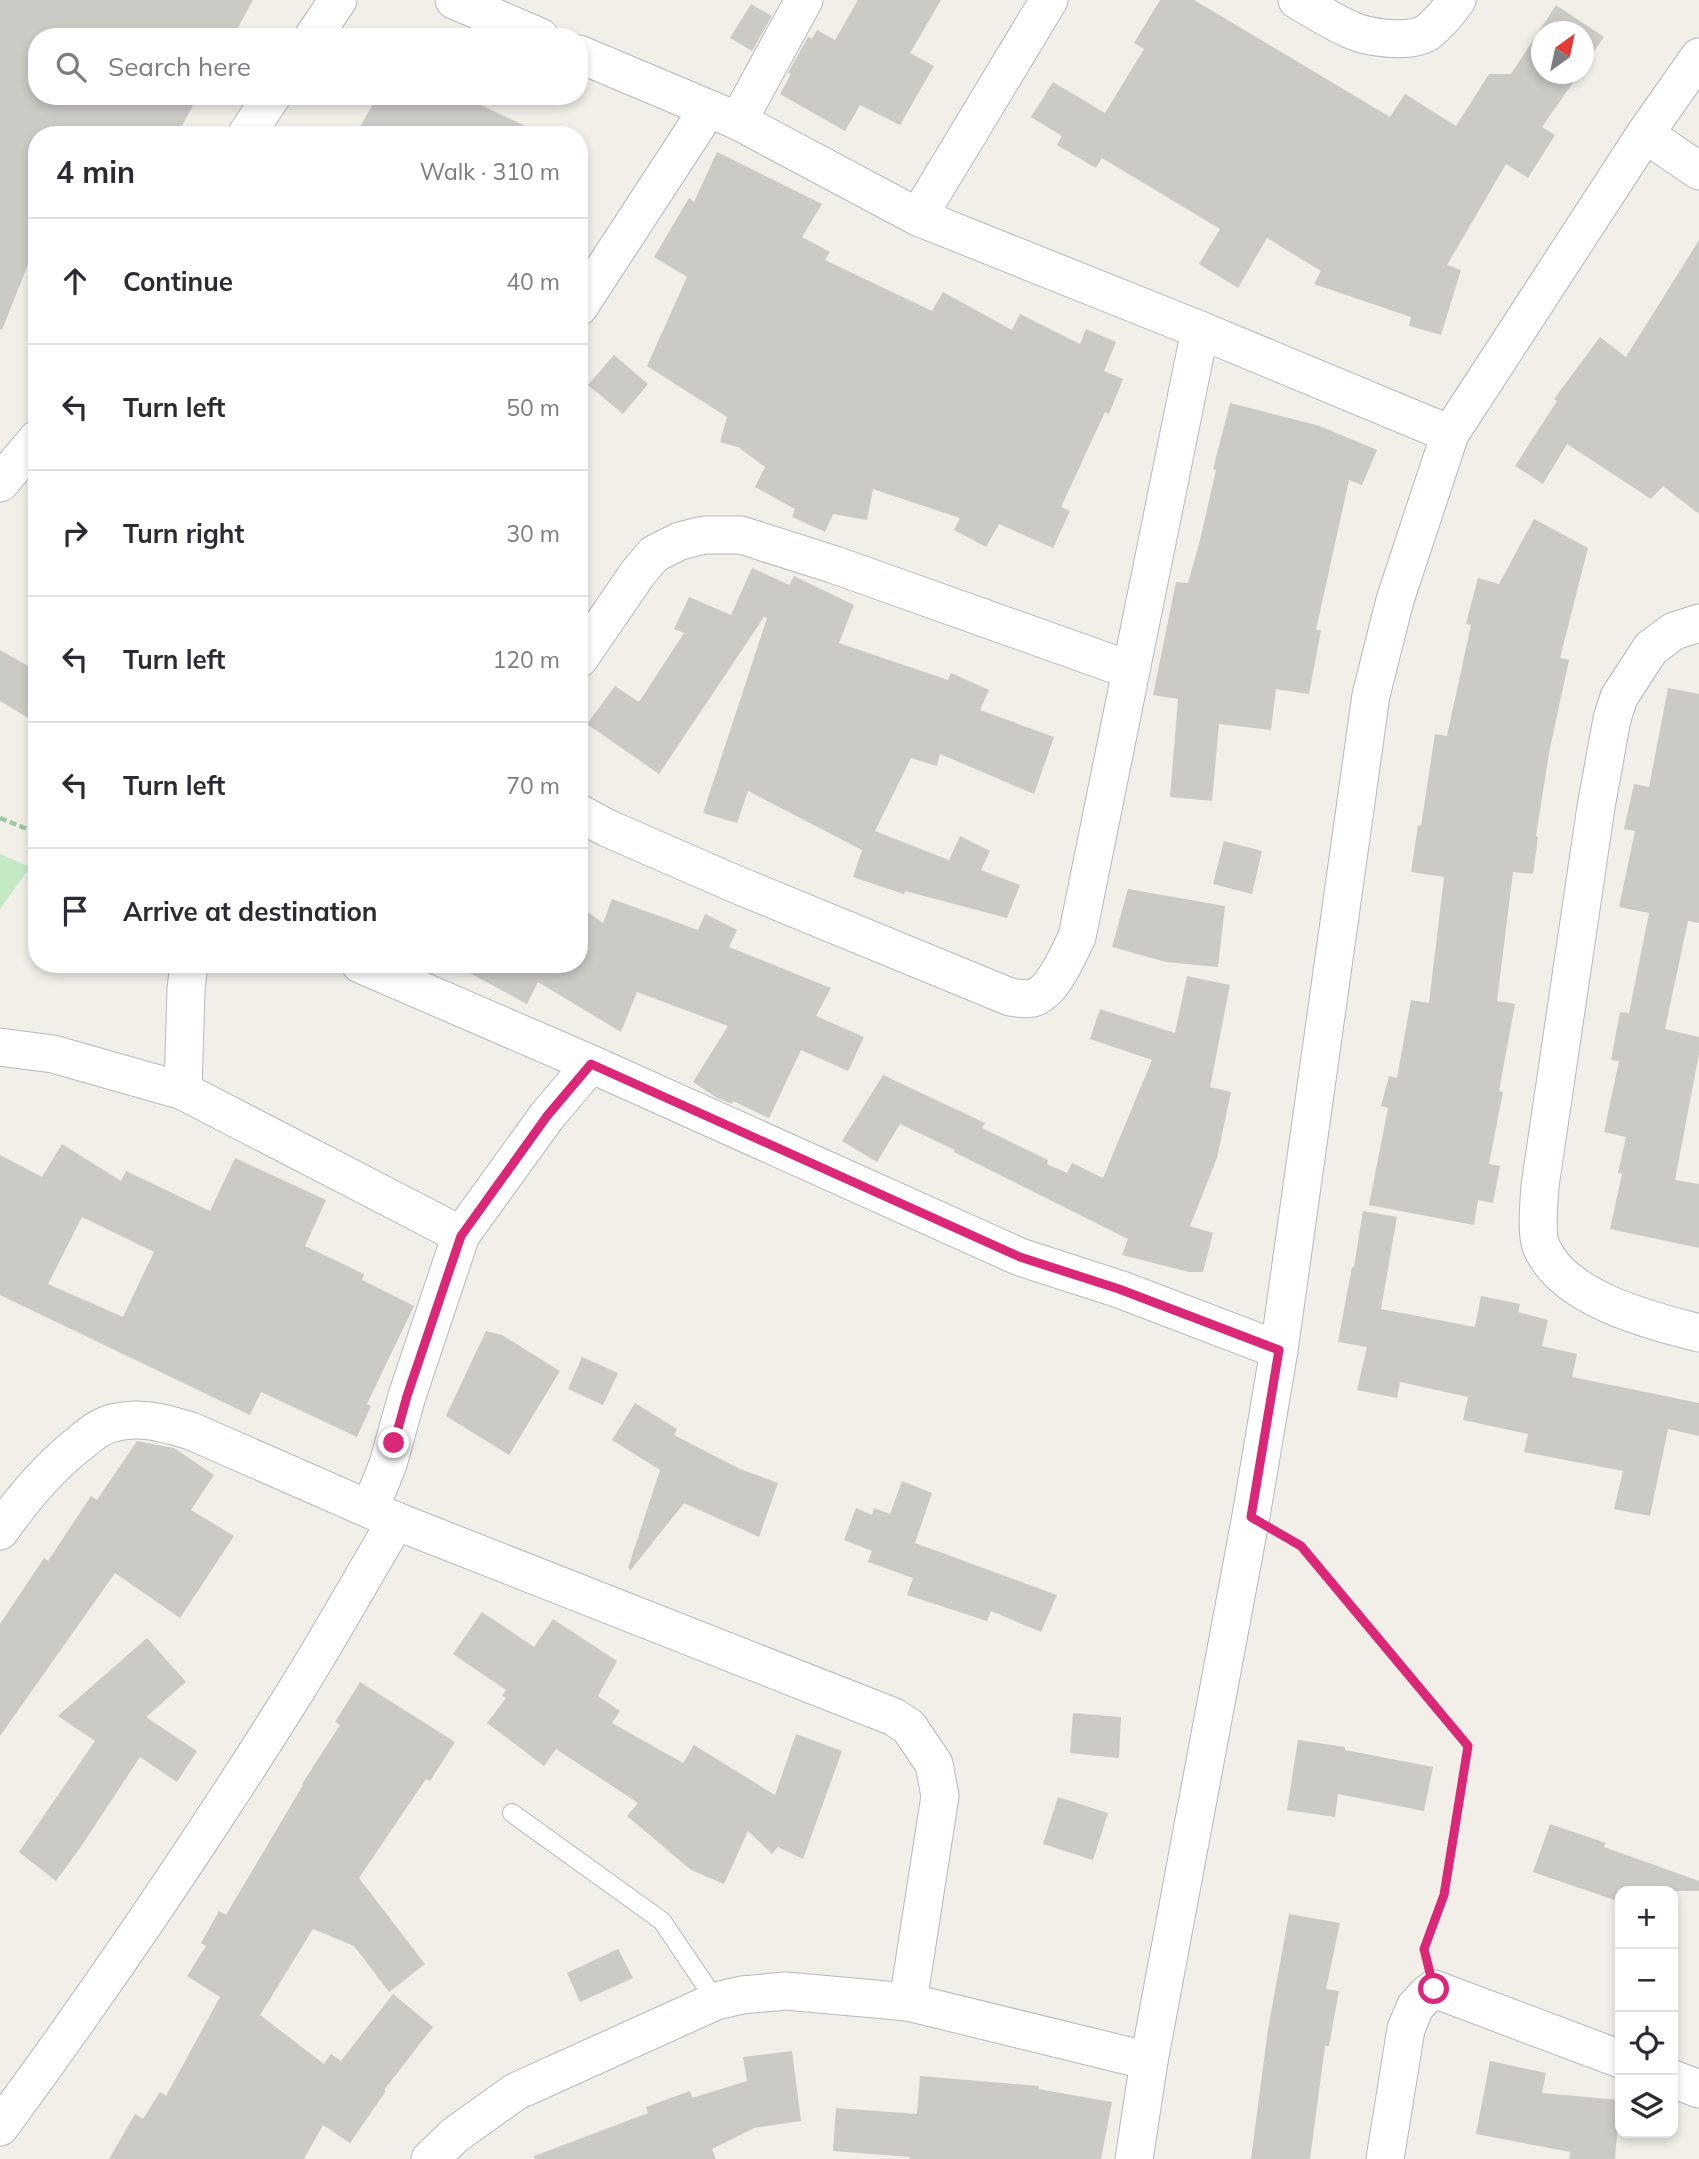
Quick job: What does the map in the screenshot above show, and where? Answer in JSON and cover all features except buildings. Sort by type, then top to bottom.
[{"type":"street","points":[[319,28],[338,0]]},
{"type":"street","points":[[454,0],[519,28]]},
{"type":"street","points":[[588,295],[723,115],[804,0]]},
{"type":"street","points":[[918,218],[1049,0]]},
{"type":"street","points":[[1297,0],[1352,31],[1394,39],[1412,39],[1427,33],[1457,0]]},
{"type":"street","points":[[1134,2159],[1149,2061],[1251,1517],[1279,1350],[1371,695],[1395,600],[1450,434],[1645,134],[1699,57]]},
{"type":"street","points":[[588,58],[723,115],[918,218],[1200,330],[1450,434]]},
{"type":"street","points":[[252,126],[266,105]]},
{"type":"street","points":[[1645,134],[1699,171]]},
{"type":"street","points":[[588,818],[740,886],[1010,997],[1033,999],[1042,993],[1061,970],[1077,937],[1200,330]]},
{"type":"street","points":[[0,483],[28,450]]},
{"type":"street","points":[[588,646],[654,554],[680,541],[704,536],[741,535],[835,565],[1130,670]]},
{"type":"street","points":[[1699,623],[1674,631],[1651,648],[1619,697],[1612,719],[1596,807],[1540,1186],[1539,1212],[1540,1244],[1551,1262],[1567,1279],[1628,1312],[1699,1333]]},
{"type":"street","points":[[183,1091],[187,973]]},
{"type":"street","points":[[381,973],[591,1064],[1020,1257],[1119,1289],[1279,1350]]},
{"type":"street","points":[[0,1047],[53,1054],[183,1091],[461,1236]]},
{"type":"street","points":[[0,2127],[61,2043],[197,1843],[288,1703],[383,1515],[388,1464],[407,1396],[461,1236],[547,1116],[591,1064]]},
{"type":"street","points":[[0,1531],[22,1500],[55,1462],[98,1428],[117,1421],[145,1420],[191,1431],[383,1515],[894,1717],[909,1727],[934,1764],[940,1796],[908,2002]]},
{"type":"street","points":[[1385,2159],[1406,2029],[1415,2007],[1434,1989],[1615,2057]]},
{"type":"street","points":[[430,2159],[455,2135],[515,2092],[716,2001],[742,1995],[786,1991],[908,2002],[1149,2061]]},
{"type":"street","points":[[1678,2081],[1699,2089]]},
{"type":"lane","points":[[512,1813],[662,1921],[716,2001]]},
{"type":"path","points":[[0,818],[28,829]]},
{"type":"path","points":[[1251,1517],[1301,1546],[1468,1746],[1444,1895],[1424,1949],[1434,1989]]},
{"type":"green space","points":[[0,854],[28,866],[28,870],[0,909]]},
{"type":"route","points":[[394,1443],[407,1396],[461,1236],[547,1116],[591,1064],[1020,1257],[1119,1289],[1279,1350],[1251,1517],[1301,1546],[1468,1746],[1444,1895],[1424,1949],[1434,1989]]}]
